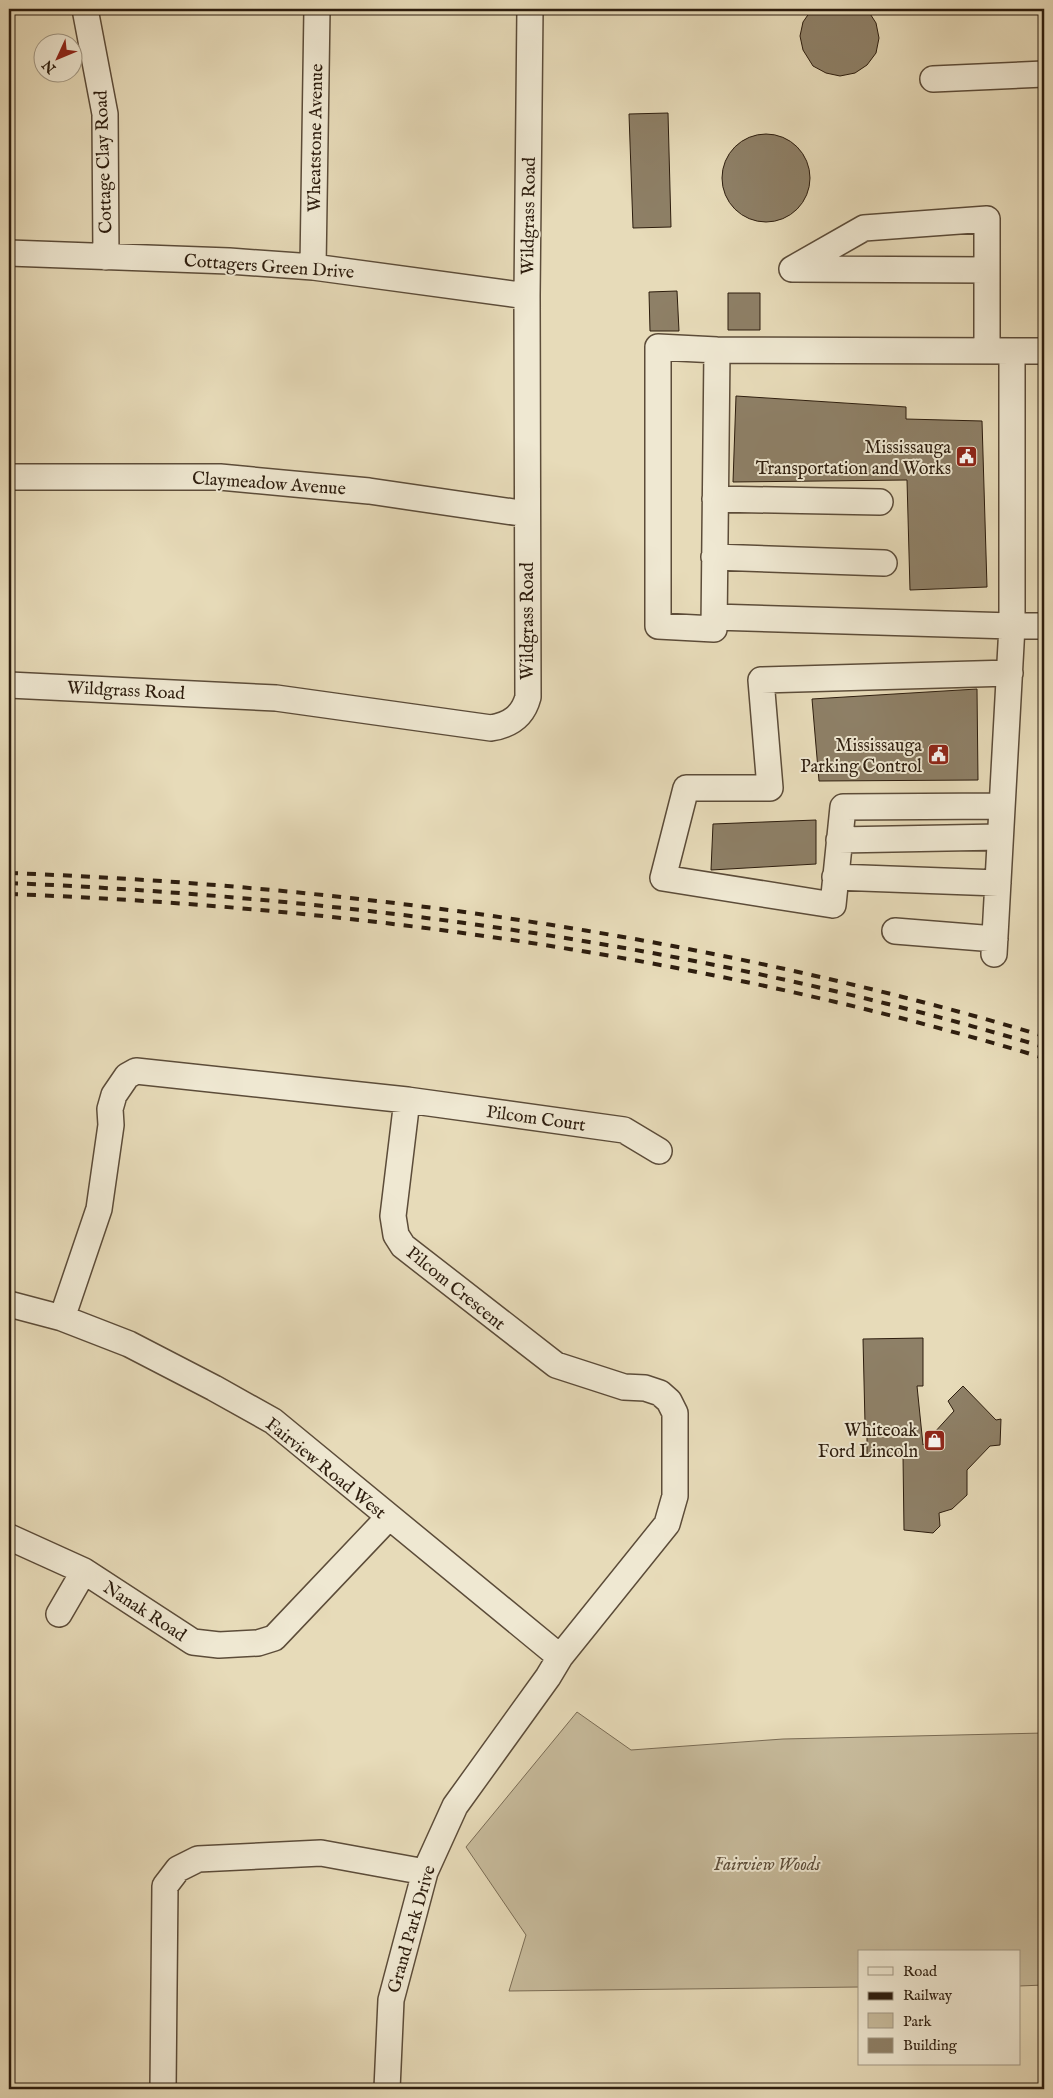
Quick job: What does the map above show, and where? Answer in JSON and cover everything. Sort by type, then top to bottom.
[{"type":"street","name":"Cottage Clay Road","points":[[85,9],[105,114],[106,257]]},
{"type":"street","name":"Wheatstone Avenue","points":[[313,268],[317,9]]},
{"type":"street","name":"Wildgrass Road","points":[[9,685],[276,698],[484,728],[500,726],[520,715],[528,698],[527,296],[530,9]]},
{"type":"street","points":[[933,80],[1044,74]]},
{"type":"street","points":[[895,931],[994,946],[1012,626],[999,351],[987,270],[987,219],[864,228],[792,269],[987,270]]},
{"type":"street","name":"Cottagers Green Drive","points":[[9,253],[229,261],[313,268],[527,296]]},
{"type":"street","points":[[717,350],[714,629],[658,626],[658,347],[717,350],[1044,351]]},
{"type":"street","name":"Claymeadow Avenue","points":[[9,477],[220,477],[369,491],[527,514]]},
{"type":"street","points":[[715,499],[880,502]]},
{"type":"street","points":[[714,557],[884,563]]},
{"type":"street","points":[[714,617],[1044,626]]},
{"type":"street","points":[[1002,806],[843,807],[832,905],[662,878],[686,788],[770,788],[761,680],[1010,673]]},
{"type":"street","points":[[839,840],[1000,837]]},
{"type":"street","points":[[835,877],[998,883]]},
{"type":"street","points":[[62,1318],[99,1209],[111,1125],[110,1109],[114,1095],[127,1076],[136,1071],[143,1071],[407,1100]]},
{"type":"street","name":"Pilcom Court","points":[[407,1100],[624,1130],[658,1151]]},
{"type":"street","name":"Pilcom Crescent","points":[[407,1100],[393,1216],[396,1234],[403,1246],[556,1365],[624,1387],[644,1388],[660,1393],[669,1401],[675,1413],[676,1496],[667,1524],[560,1657]]},
{"type":"street","name":"Fairview Road West","points":[[9,1304],[62,1318],[129,1344],[214,1388],[273,1422],[560,1657]]},
{"type":"street","name":"Nanak Road","points":[[9,1538],[84,1571],[193,1642],[219,1645],[258,1643],[274,1638],[388,1518]]},
{"type":"street","points":[[59,1614],[84,1571]]},
{"type":"street","name":"Grand Park Drive","points":[[387,2089],[390,2000],[425,1872],[455,1806],[548,1677],[560,1657]]},
{"type":"street","points":[[163,2089],[165,1886],[178,1869],[198,1859],[321,1853],[425,1872]]},
{"type":"green space","name":"Fairview Woods","points":[[577,1712],[631,1750],[783,1739],[1044,1733],[1044,1985],[1020,1986],[1020,1950],[858,1950],[858,1987],[509,1991],[526,1935],[466,1847]]},
{"type":"building","points":[[812,9],[867,9],[876,23],[879,38],[876,53],[867,65],[855,73],[840,76],[826,73],[813,66],[803,50],[800,36],[803,22]]},
{"type":"building","points":[[668,113],[671,227],[633,228],[629,114]]},
{"type":"building","points":[[766,134],[783,138],[797,147],[806,161],[810,178],[806,195],[797,209],[783,218],[766,222],[749,218],[735,209],[726,195],[722,178],[726,161],[735,147],[749,138]]},
{"type":"building","points":[[677,291],[679,331],[650,331],[649,292]]},
{"type":"building","points":[[728,293],[760,293],[760,330],[728,330]]},
{"type":"building","points":[[736,396],[906,407],[906,419],[982,421],[987,587],[910,590],[907,480],[733,482]]},
{"type":"building","points":[[977,689],[978,780],[819,781],[812,699]]},
{"type":"building","points":[[816,820],[816,864],[711,870],[713,824]]},
{"type":"building","name":"Whiteoak Ford Lincoln","points":[[923,1338],[923,1386],[917,1386],[923,1445],[954,1411],[948,1401],[963,1386],[996,1420],[1001,1419],[1000,1445],[990,1446],[967,1470],[967,1495],[952,1509],[939,1513],[940,1526],[933,1533],[904,1530],[903,1456],[867,1454],[867,1424],[865,1423],[863,1339]]},
{"type":"railway","points":[[9,873],[271,890],[402,904],[532,922],[661,944],[790,970],[918,1001],[1044,1036]]},
{"type":"railway","points":[[9,883],[140,890],[271,901],[402,915],[532,933],[661,955],[790,981],[918,1012],[1044,1047]]},
{"type":"railway","points":[[9,894],[271,911],[401,925],[532,943],[662,965],[790,992],[918,1022],[1044,1058]]},
{"type":"place","name":"Mississauga Transportation and Works","points":[[967,457]]},
{"type":"place","name":"Mississauga Parking Control","points":[[938,755]]},
{"type":"place","name":"Whiteoak Ford Lincoln","points":[[934,1440]]}]
